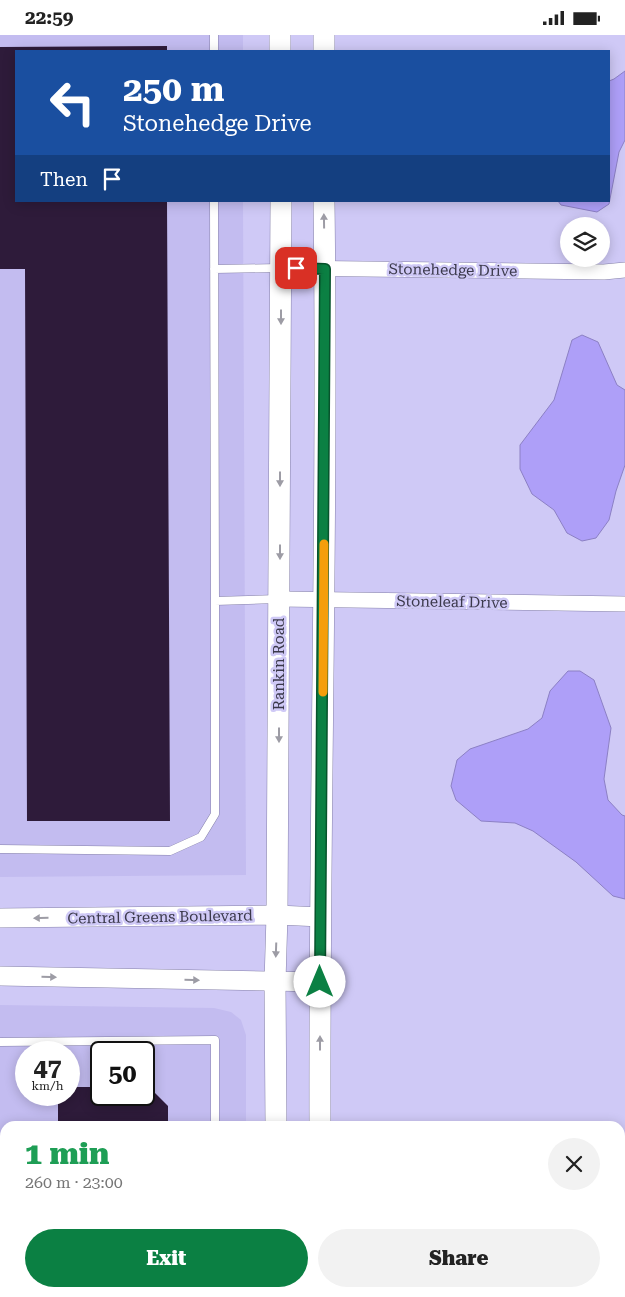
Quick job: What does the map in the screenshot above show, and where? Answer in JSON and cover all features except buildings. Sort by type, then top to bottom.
[{"type":"main road","points":[[280,35],[280,50]]},
{"type":"main road","points":[[324,35],[324,50]]},
{"type":"main road","name":"Rankin Road","points":[[276,1121],[281,202]]},
{"type":"main road","points":[[320,1121],[324,600],[324,202]]},
{"type":"street","name":"Stonehedge Drive","points":[[281,268],[604,272],[625,270]]},
{"type":"street","name":"Stoneleaf Drive","points":[[280,599],[625,604]]},
{"type":"street","name":"Central Greens Boulevard","points":[[0,919],[277,915],[321,917]]},
{"type":"street","points":[[0,976],[320,982]]},
{"type":"lane","points":[[214,35],[214,50]]},
{"type":"lane","points":[[0,849],[170,851],[201,837],[215,814],[214,202]]},
{"type":"lane","points":[[214,269],[281,268]]},
{"type":"lane","points":[[214,601],[280,599]]},
{"type":"lane","points":[[0,1042],[214,1040],[214,1121]]},
{"type":"shaded area","points":[[0,35],[243,35],[243,50],[15,50],[15,202],[243,202],[246,875],[0,877]]},
{"type":"shaded area","points":[[625,71],[625,140],[619,152],[610,199],[610,81]]},
{"type":"shaded area","points":[[559,202],[609,202],[597,212],[561,205]]},
{"type":"shaded area","points":[[582,335],[598,342],[617,385],[625,390],[625,465],[609,520],[596,538],[582,541],[567,533],[554,510],[532,494],[520,469],[520,445],[554,400],[572,340]]},
{"type":"shaded area","points":[[568,671],[580,671],[594,680],[611,728],[604,779],[608,800],[625,816],[625,899],[613,896],[576,862],[533,831],[515,823],[481,821],[456,800],[451,786],[457,760],[470,749],[528,729],[542,718],[550,691]]},
{"type":"shaded area","points":[[0,1005],[214,1008],[231,1012],[241,1020],[246,1035],[246,1121],[0,1121]]},
{"type":"slow traffic","points":[[323,692],[324,544]]},
{"type":"route","points":[[296,268],[325,269],[320,982]]}]
